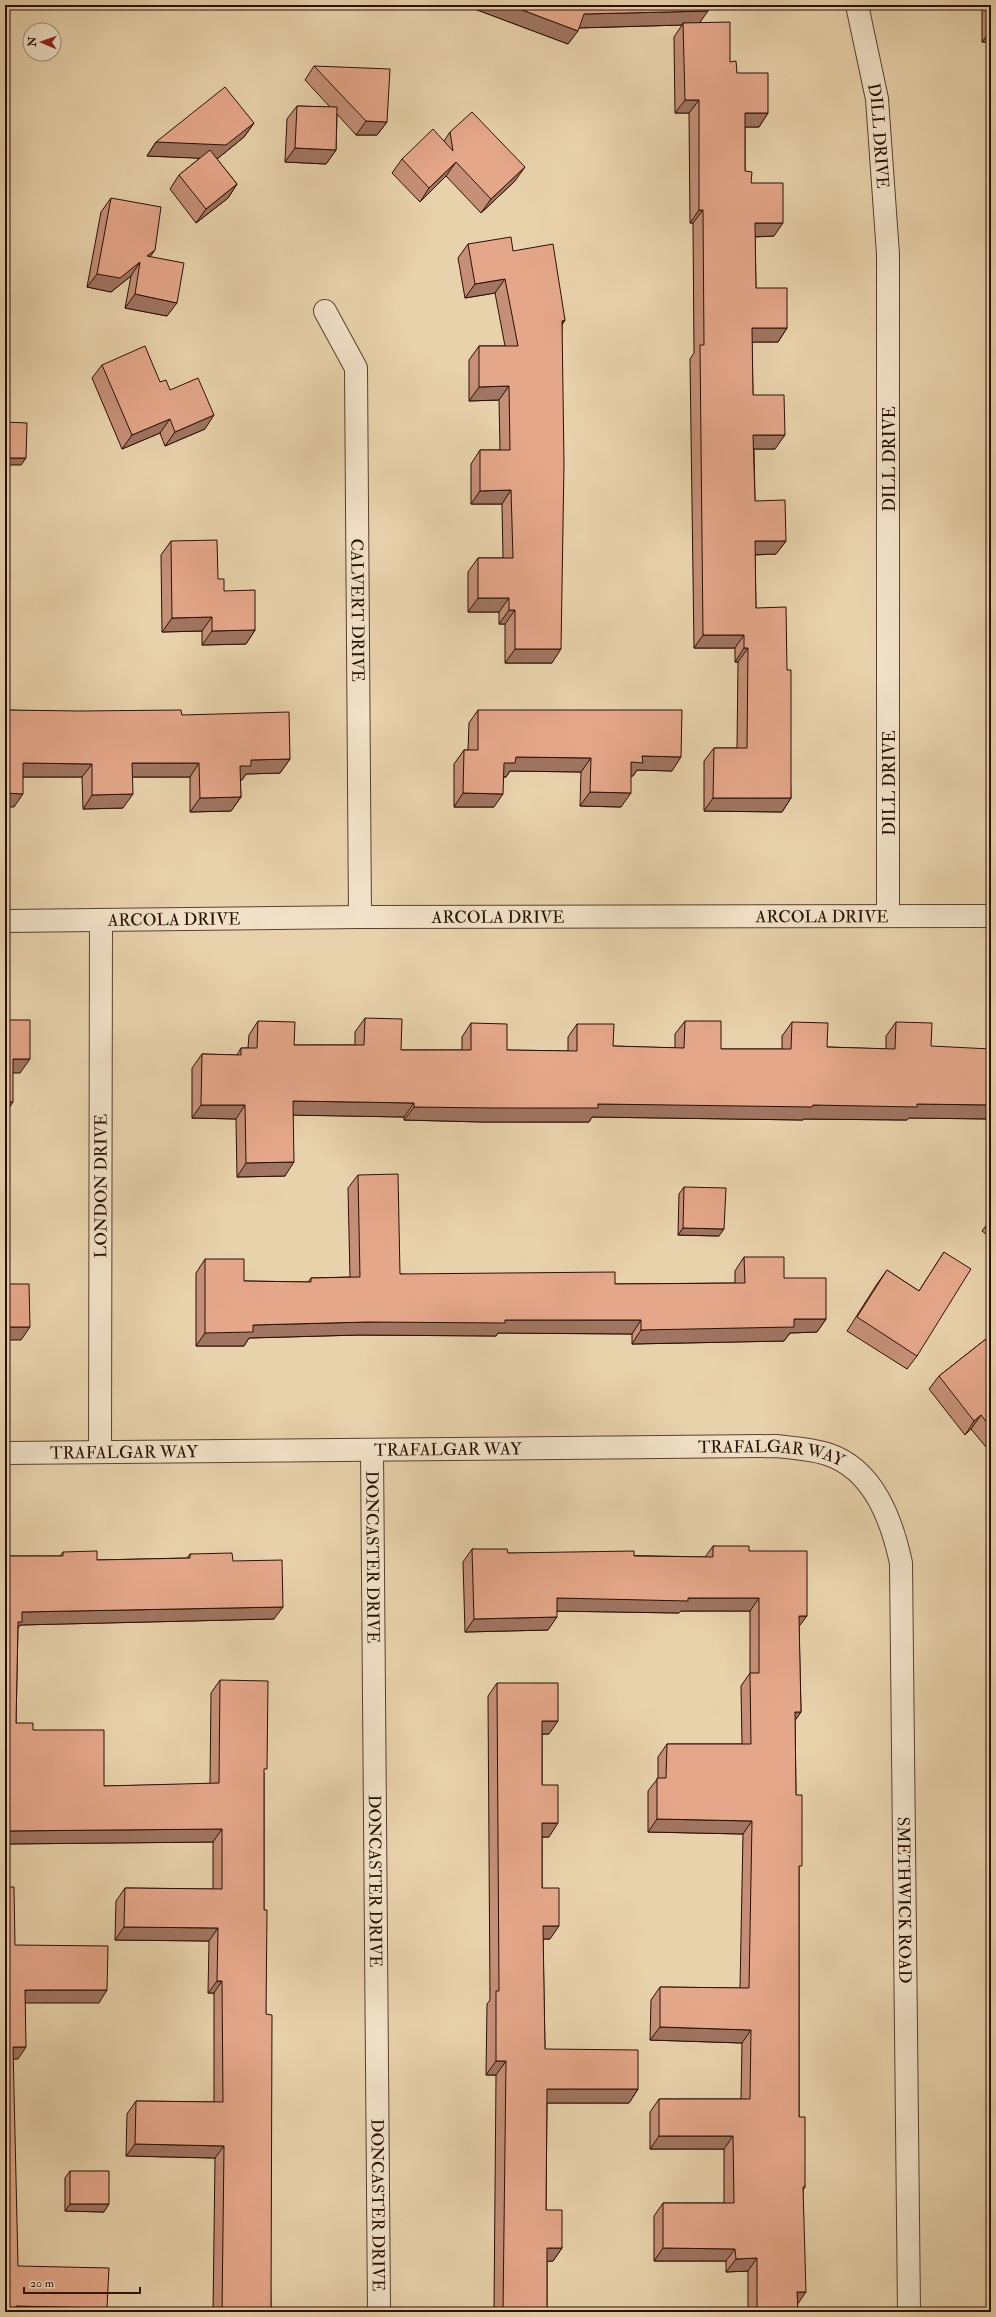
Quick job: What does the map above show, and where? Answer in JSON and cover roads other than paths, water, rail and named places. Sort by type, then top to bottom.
[{"type":"street","name":"DILL DRIVE","points":[[857,5],[877,99],[888,254],[888,916]]},
{"type":"street","name":"CALVERT DRIVE","points":[[325,311],[356,368],[360,917]]},
{"type":"street","name":"ARCOLA DRIVE","points":[[5,921],[360,917],[991,916]]},
{"type":"street","name":"LONDON DRIVE","points":[[100,1452],[101,920]]},
{"type":"street","name":"TRAFALGAR WAY","points":[[5,1453],[776,1446],[829,1455],[851,1467],[877,1493]]},
{"type":"street","name":"DONCASTER DRIVE","points":[[372,1450],[379,2312]]},
{"type":"street","name":"SMETHWICK ROAD","points":[[877,1493],[894,1531],[901,1563],[909,2312]]}]
